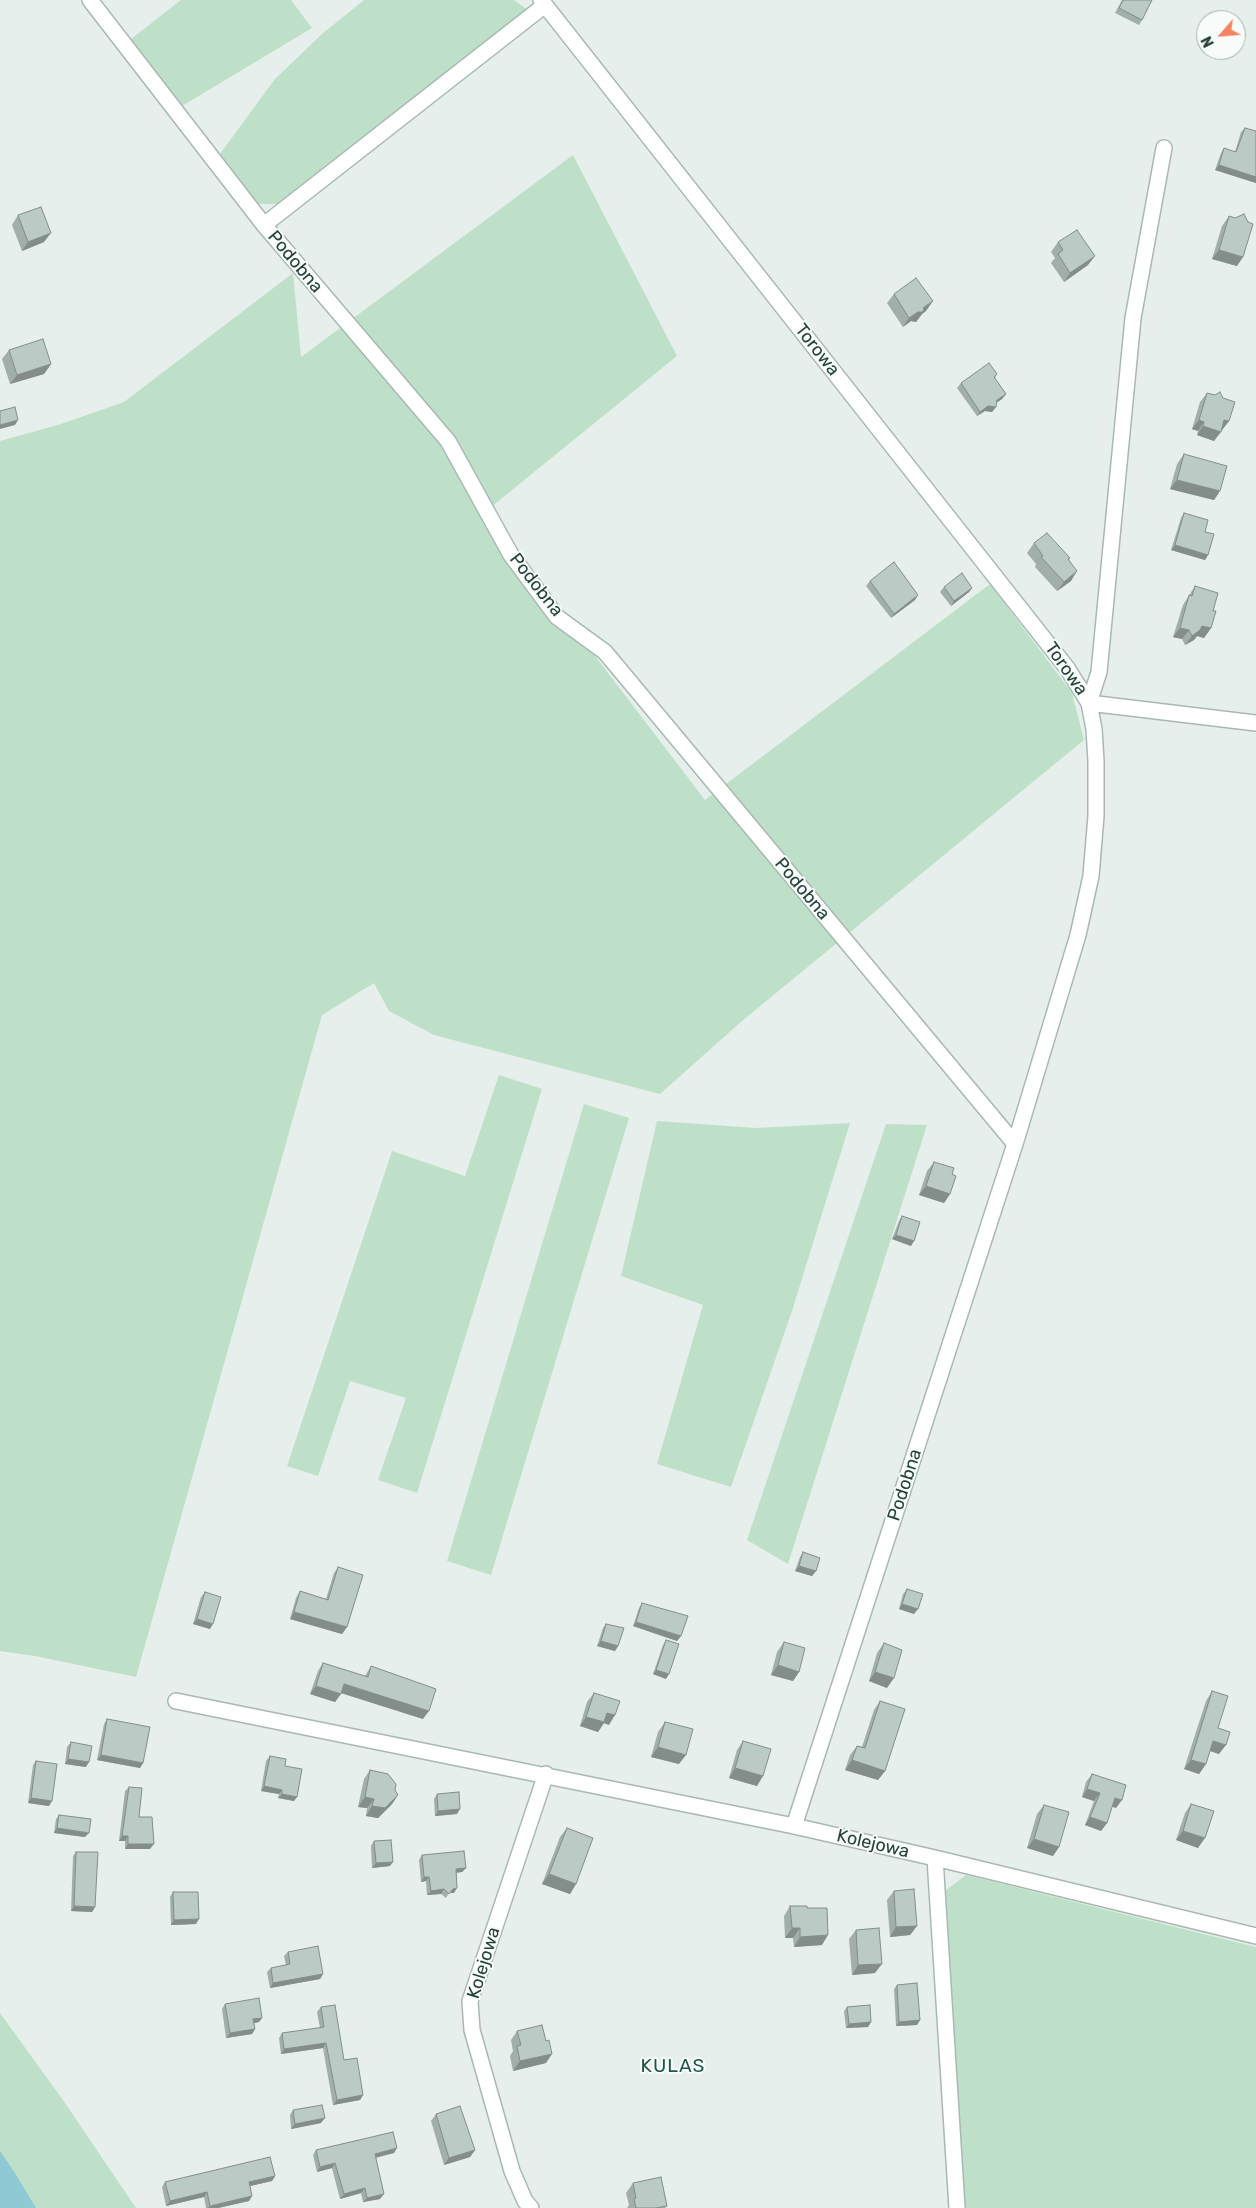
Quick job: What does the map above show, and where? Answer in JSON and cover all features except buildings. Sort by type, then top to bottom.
[{"type":"street","name":"Podobna","points":[[90,0],[264,225],[448,441],[511,554],[558,617],[605,652],[1015,1144]]},
{"type":"street","points":[[264,225],[543,2]]},
{"type":"street","name":"Torowa","points":[[543,2],[1061,660],[1088,703]]},
{"type":"street","name":"Torowa","points":[[1088,703],[1100,672],[1133,318],[1164,148]]},
{"type":"street","name":"Podobna","points":[[794,1826],[1015,1144],[1078,934],[1091,876],[1096,816],[1094,729],[1088,703]]},
{"type":"street","name":"Torowa","points":[[1088,703],[1256,723]]},
{"type":"street","name":"Kolejowa","points":[[176,1701],[546,1774],[794,1826],[935,1858],[1256,1936]]},
{"type":"street","name":"Kolejowa","points":[[531,2208],[525,2201],[512,2171],[472,2030],[470,2001],[546,1774]]},
{"type":"street","points":[[935,1858],[956,2208]]},
{"type":"green space","points":[[181,0],[291,0],[312,28],[182,106],[131,39]]},
{"type":"green space","points":[[364,0],[514,0],[529,11],[277,204],[257,204],[220,154],[275,79],[322,34]]},
{"type":"green space","points":[[573,155],[677,356],[485,512],[705,800],[990,584],[1072,693],[1084,740],[742,1021],[660,1094],[434,1035],[389,1011],[374,983],[322,1015],[136,1677],[35,1656],[0,1651],[0,441],[61,424],[124,402],[293,273],[301,357]]},
{"type":"green space","points":[[499,1075],[542,1089],[417,1493],[378,1480],[406,1398],[350,1381],[318,1476],[287,1466],[392,1151],[465,1176]]},
{"type":"green space","points":[[584,1104],[629,1118],[491,1575],[447,1561]]},
{"type":"green space","points":[[657,1121],[756,1128],[850,1123],[792,1311],[731,1487],[657,1464],[703,1305],[621,1276]]},
{"type":"green space","points":[[886,1124],[927,1125],[788,1564],[747,1540]]},
{"type":"green space","points":[[966,1875],[1256,1947],[1256,2208],[963,2208],[945,1891]]},
{"type":"green space","points":[[0,2013],[63,2100],[136,2208],[0,2208]]},
{"type":"water","points":[[0,2151],[15,2173],[36,2208],[0,2208]]},
{"type":"district","name":"KULAS","points":[[673,2067]]}]
